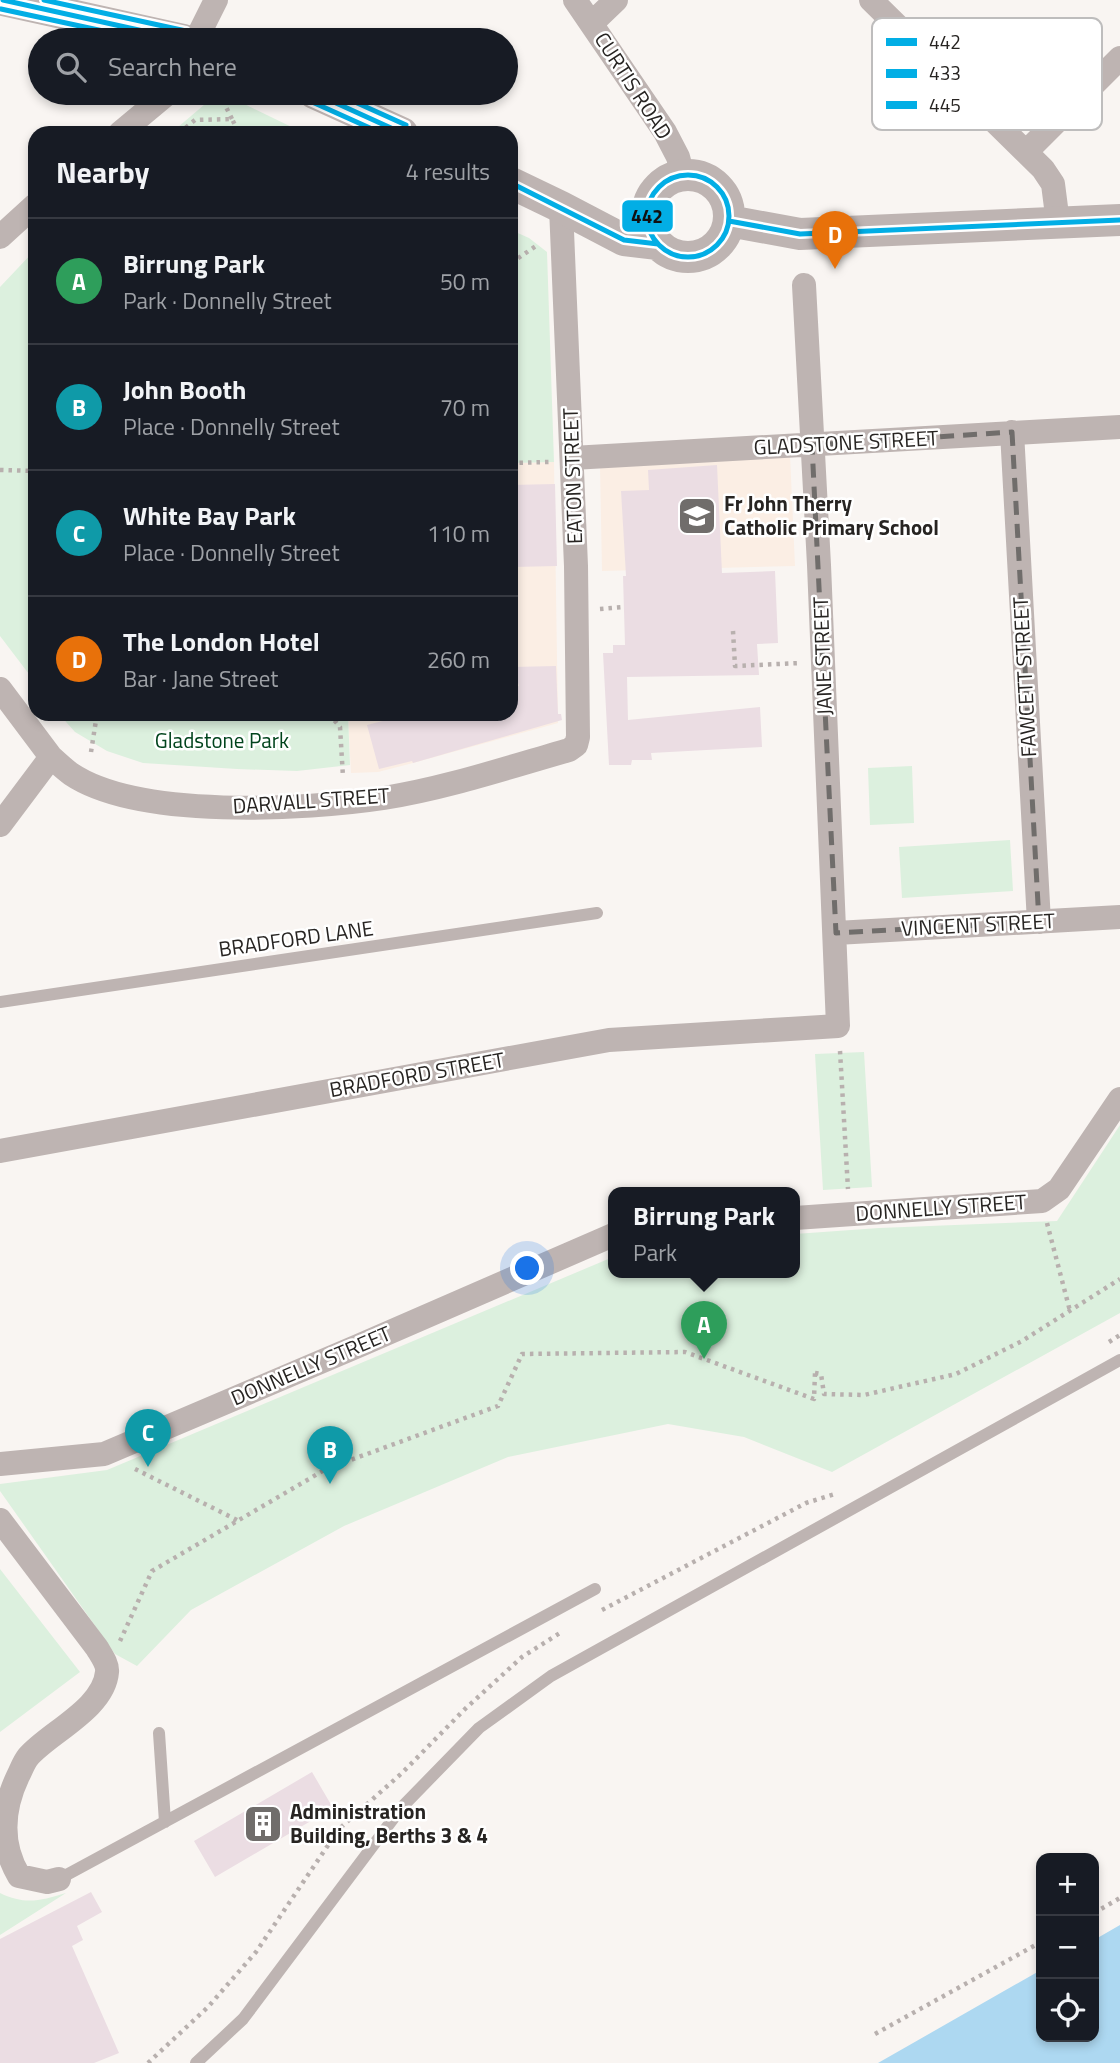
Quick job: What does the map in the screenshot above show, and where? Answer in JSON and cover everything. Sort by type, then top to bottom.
[{"type":"street","points":[[3,0],[130,28]]},
{"type":"street","points":[[202,28],[216,0]]},
{"type":"street","name":"CURTIS ROAD","points":[[575,0],[665,132],[678,157],[683,176]]},
{"type":"street","points":[[592,23],[615,0]]},
{"type":"street","points":[[870,0],[889,18]]},
{"type":"street","points":[[1102,76],[1120,58]]},
{"type":"street","points":[[128,126],[154,105]]},
{"type":"street","points":[[340,105],[387,126]]},
{"type":"street","points":[[1005,130],[1027,151],[1053,184],[1058,223]]},
{"type":"street","points":[[1027,151],[1048,130]]},
{"type":"street","points":[[675,177],[702,177],[714,184],[723,195],[729,221],[725,234],[707,252],[681,256],[668,252],[658,244],[647,220],[648,207],[653,194],[675,177]]},
{"type":"street","points":[[518,186],[624,240],[658,244]]},
{"type":"street","points":[[561,207],[609,212],[648,207]]},
{"type":"street","name":"EATON STREET","points":[[561,207],[563,460],[577,610],[576,745]]},
{"type":"street","points":[[729,221],[800,234],[1120,220]]},
{"type":"street","name":"JANE STREET","points":[[804,285],[836,933],[838,1026]]},
{"type":"street","name":"GLADSTONE STREET","points":[[563,460],[1120,427]]},
{"type":"street","name":"FAWCETT STREET","points":[[1012,432],[1039,922]]},
{"type":"street","name":"DARVALL STREET","points":[[0,689],[51,757],[80,778],[126,795],[191,806],[261,807],[385,798],[506,768],[569,750],[576,745]]},
{"type":"street","points":[[0,825],[51,757]]},
{"type":"street","name":"VINCENT STREET","points":[[836,933],[1120,917]]},
{"type":"street","name":"BRADFORD STREET","points":[[0,1151],[608,1040],[838,1026]]},
{"type":"street","name":"DONNELLY STREET","points":[[800,1218],[1041,1201],[1059,1189],[1120,1100]]},
{"type":"street","name":"DONNELLY STREET","points":[[0,1464],[104,1454],[608,1237]]},
{"type":"street","points":[[0,1520],[97,1648],[107,1673],[94,1699],[69,1724],[28,1757],[9,1796],[4,1822],[4,1847],[9,1862],[19,1876],[47,1882],[59,1879]]},
{"type":"lane","name":"BRADFORD LANE","points":[[0,1002],[597,913]]},
{"type":"lane","points":[[196,2063],[243,2019],[402,1807],[478,1728],[551,1676],[1120,1360]]},
{"type":"lane","points":[[59,1879],[594,1589]]},
{"type":"lane","points":[[159,1734],[165,1822]]},
{"type":"path","points":[[225,105],[236,126]]},
{"type":"path","points":[[188,126],[195,120],[232,119]]},
{"type":"path","points":[[518,259],[544,242]]},
{"type":"path","points":[[518,463],[563,460]]},
{"type":"path","points":[[0,470],[28,471]]},
{"type":"path","points":[[599,609],[624,607]]},
{"type":"path","points":[[733,631],[735,666],[778,664]]},
{"type":"path","points":[[91,752],[96,721]]},
{"type":"path","points":[[335,721],[340,726],[342,776]]},
{"type":"path","points":[[838,1026],[849,1213]]},
{"type":"path","points":[[1041,1201],[1070,1311]]},
{"type":"path","points":[[106,1667],[115,1654],[152,1570],[326,1469],[498,1406],[523,1353],[685,1352],[814,1399],[815,1373],[821,1374],[824,1394],[864,1395],[956,1374],[1022,1341],[1120,1279]]},
{"type":"path","points":[[104,1454],[238,1520]]},
{"type":"path","points":[[1099,1910],[1120,1898]]},
{"type":"path","points":[[875,2034],[1036,1945]]},
{"type":"highlighted area","points":[[1012,432],[1039,922],[836,933],[812,445]]},
{"type":"shaded area","name":"Fr John Therry Catholic Primary School","points":[[790,455],[795,566],[602,571],[600,466]]},
{"type":"shaded area","points":[[554,462],[558,723],[378,772],[351,773],[348,721],[518,721],[518,463]]},
{"type":"green space","points":[[204,105],[246,105],[290,126],[179,126]]},
{"type":"green space","points":[[518,233],[547,252],[554,462],[518,463]]},
{"type":"green space","points":[[28,257],[28,673],[0,636],[0,287]]},
{"type":"green space","name":"Gladstone Park","points":[[65,721],[348,721],[350,765],[297,771],[143,763],[107,751],[75,732]]},
{"type":"green space","points":[[912,766],[914,823],[870,825],[868,768]]},
{"type":"green space","points":[[1010,840],[1013,891],[902,898],[899,847]]},
{"type":"green space","points":[[864,1052],[872,1187],[823,1190],[815,1054]]},
{"type":"green space","points":[[1120,1125],[1120,1313],[832,1472],[744,1437],[668,1424],[508,1457],[344,1526],[191,1610],[137,1666],[115,1654],[0,1491],[0,1484],[107,1470],[608,1259],[608,1278],[800,1278],[800,1234],[1057,1221]]},
{"type":"green space","points":[[0,1569],[80,1672],[0,1732]]},
{"type":"green space","points":[[0,1893],[33,1901],[66,1893],[0,1935]]},
{"type":"water","points":[[1120,1925],[1120,2063],[878,2063],[1036,1973],[1036,2042],[1099,2042],[1099,1937]]},
{"type":"building","points":[[717,465],[722,573],[775,571],[778,643],[757,644],[759,675],[627,677],[628,720],[760,707],[762,747],[651,753],[652,760],[632,760],[631,765],[609,765],[603,653],[613,653],[613,645],[625,645],[623,576],[626,576],[621,491],[649,490],[648,470]]},
{"type":"building","points":[[555,484],[557,566],[518,567],[518,485]]},
{"type":"building","points":[[556,666],[558,714],[561,714],[562,720],[413,763],[412,761],[379,769],[367,725],[383,721],[518,721],[518,667]]},
{"type":"building","name":"Administration Building, Berths 3 & 4","points":[[312,1772],[333,1808],[215,1877],[194,1841]]},
{"type":"building","points":[[91,1892],[102,1912],[77,1926],[83,1940],[72,1946],[119,2053],[94,2063],[0,2063],[0,1939]]},
{"type":"transit line","name":"442","points":[[3,0],[130,28]]},
{"type":"transit line","name":"445","points":[[44,0],[172,28]]},
{"type":"transit line","name":"433","points":[[1,9],[89,28]]},
{"type":"transit line","name":"433","points":[[319,105],[365,126]]},
{"type":"transit line","name":"442","points":[[340,105],[387,126]]},
{"type":"transit line","name":"445","points":[[362,105],[406,125]]},
{"type":"transit line","name":"442","points":[[688,175],[704,178],[717,187],[726,200],[729,216],[726,232],[717,245],[704,254],[688,257],[672,254],[659,245],[650,232],[647,216],[650,200],[659,187],[672,178],[688,175]]},
{"type":"transit line","name":"442","points":[[518,187],[624,240],[658,244]]},
{"type":"transit line","name":"442","points":[[729,221],[800,234],[1120,220]]},
{"type":"place","name":"The London Hotel","points":[[835,269]]},
{"type":"place","name":"Fr John Therry Catholic Primary School","points":[[697,516]]},
{"type":"place","name":"Birrung Park","points":[[704,1359]]},
{"type":"place","name":"White Bay Park","points":[[148,1467]]},
{"type":"place","name":"John Booth","points":[[330,1484]]},
{"type":"place","name":"Administration Building, Berths 3 & 4","points":[[263,1824]]}]
